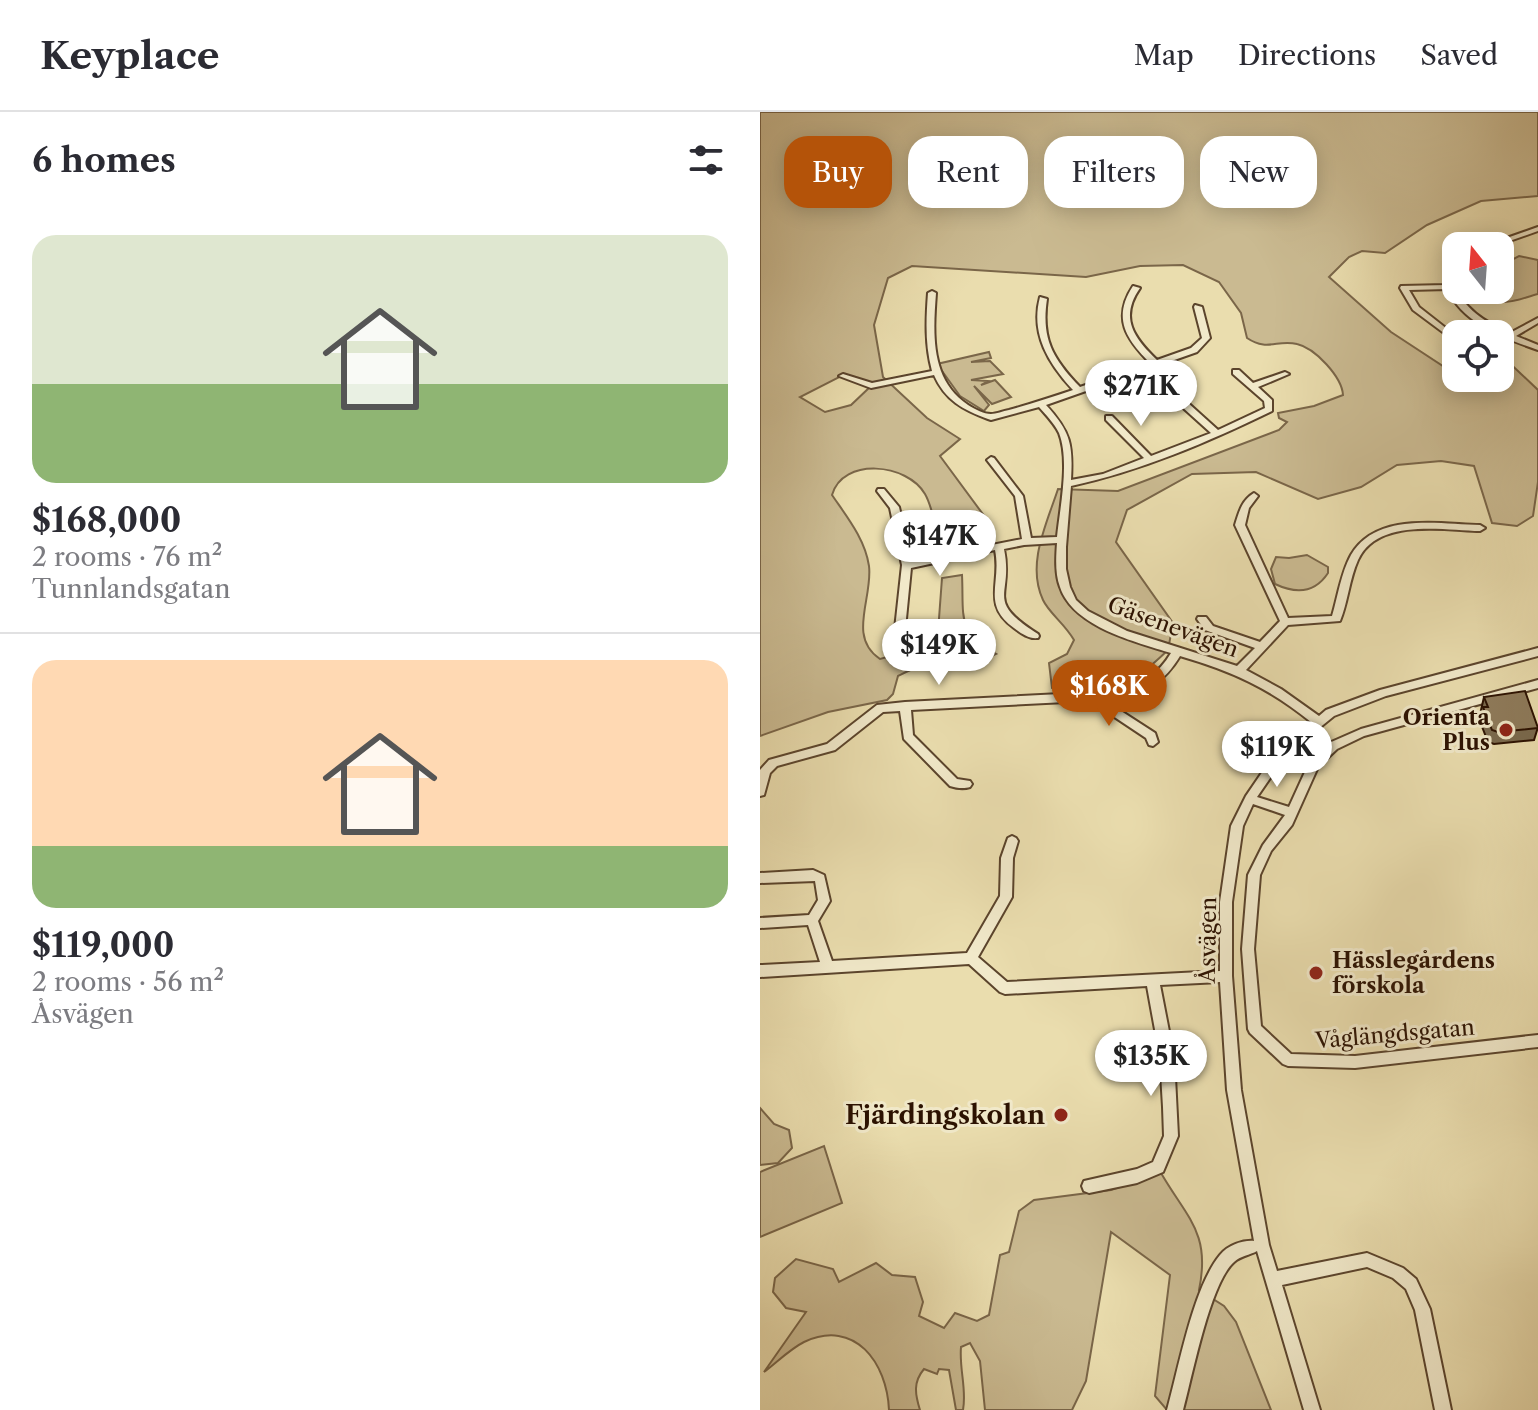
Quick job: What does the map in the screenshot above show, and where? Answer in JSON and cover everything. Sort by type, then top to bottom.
[{"type":"street","points":[[1514,236],[1538,229]]},
{"type":"street","points":[[1525,232],[1538,239]]},
{"type":"street","points":[[1442,287],[1408,285],[1404,288],[1416,308],[1442,329]]},
{"type":"street","points":[[1136,288],[1125,311],[1126,325],[1139,348],[1156,364]]},
{"type":"street","points":[[932,293],[928,334],[934,373],[948,392],[983,416],[1001,417],[1194,350],[1204,342],[1206,332],[1198,307]]},
{"type":"street","points":[[1043,299],[1040,323],[1044,348],[1061,373],[1079,391]]},
{"type":"street","points":[[1462,304],[1482,320]]},
{"type":"street","points":[[1514,331],[1538,320]]},
{"type":"street","points":[[1514,339],[1538,348]]},
{"type":"street","points":[[1066,484],[1095,479],[1150,459],[1217,434],[1269,409],[1270,403],[1236,372]]},
{"type":"street","points":[[843,376],[871,386],[934,373]]},
{"type":"street","points":[[1252,386],[1285,374]]},
{"type":"street","points":[[1174,395],[1217,434]]},
{"type":"street","name":"Gäsenevägen","points":[[1041,404],[1065,436],[1062,579],[1070,600],[1078,609],[1113,628],[1239,671],[1295,704],[1317,721]]},
{"type":"street","points":[[1109,418],[1150,459]]},
{"type":"street","points":[[991,460],[1019,496],[1027,540]]},
{"type":"street","points":[[881,491],[894,507],[907,565],[900,629]]},
{"type":"street","points":[[1254,496],[1245,507],[1240,525],[1285,622]]},
{"type":"street","points":[[1239,671],[1285,622],[1336,619],[1354,558],[1363,543],[1383,531],[1480,528]]},
{"type":"street","points":[[907,565],[948,561],[1027,540],[1063,540]]},
{"type":"street","points":[[999,548],[1001,566],[997,598],[1003,613],[1034,636]]},
{"type":"street","points":[[1202,619],[1209,628],[1262,647]]},
{"type":"street","points":[[760,792],[765,771],[773,763],[819,752],[843,739],[875,711],[905,706],[1110,696],[1139,690],[1156,681],[1178,650]]},
{"type":"street","name":"Åsvägen","points":[[1312,1410],[1272,1280],[1254,1211],[1239,1132],[1231,1066],[1226,976],[1229,871],[1237,826],[1250,799],[1282,752],[1317,721],[1384,693],[1538,652]]},
{"type":"street","name":"Våglängdsgatan","points":[[1538,684],[1376,729],[1333,746],[1322,754],[1308,774],[1292,813],[1259,862],[1254,875],[1248,949],[1255,1029],[1288,1060],[1355,1062],[1538,1041]]},
{"type":"street","points":[[1110,696],[1117,713],[1151,736],[1153,742]]},
{"type":"street","points":[[905,706],[908,736],[954,783],[966,784]]},
{"type":"street","points":[[1250,799],[1292,813]]},
{"type":"street","points":[[971,958],[1006,897],[1007,858],[1012,841]]},
{"type":"street","points":[[760,878],[813,875],[820,878],[824,901],[812,920]]},
{"type":"street","points":[[812,920],[828,967]]},
{"type":"street","points":[[760,923],[812,920]]},
{"type":"street","points":[[760,971],[971,958],[1005,988],[1226,976]]},
{"type":"street","points":[[1089,1186],[1137,1176],[1158,1167],[1171,1136],[1167,1057],[1152,979]]},
{"type":"street","points":[[1175,1410],[1212,1286],[1224,1261],[1232,1253],[1251,1247]]},
{"type":"street","points":[[1272,1280],[1367,1260],[1398,1273],[1411,1284],[1422,1309],[1443,1410]]},
{"type":"shaded area","points":[[760,112],[1538,112],[1538,196],[1481,201],[1427,225],[1385,253],[1362,251],[1349,257],[1329,277],[1391,332],[1442,365],[1442,392],[1514,392],[1514,367],[1538,390],[1538,482],[1533,516],[1517,526],[1492,523],[1474,466],[1441,461],[1397,465],[1361,487],[1318,499],[1256,472],[1192,474],[1127,510],[1116,542],[1173,623],[1168,650],[1140,674],[1116,687],[1089,691],[1052,688],[1049,663],[1067,654],[1074,640],[1043,600],[1038,586],[1037,558],[1058,489],[1118,491],[1279,430],[1287,422],[1279,418],[1278,413],[1314,406],[1343,395],[1341,388],[1326,364],[1312,351],[1297,344],[1267,345],[1247,338],[1241,313],[1219,282],[1183,265],[1140,266],[1086,277],[912,266],[888,278],[874,325],[883,377],[927,418],[960,439],[940,456],[985,517],[970,533],[939,536],[925,494],[916,484],[891,471],[862,470],[849,474],[838,483],[832,495],[855,529],[867,556],[869,578],[863,628],[870,650],[880,659],[910,651],[938,632],[942,578],[962,575],[963,612],[968,631],[983,647],[996,654],[976,660],[924,664],[898,676],[893,694],[887,700],[828,712],[760,736]],"holes":[[[845,374],[871,386],[851,405],[825,412],[800,397]]]},
{"type":"shaded area","points":[[1519,256],[1538,260],[1538,294],[1514,301],[1514,259]]},
{"type":"shaded area","points":[[989,352],[991,358],[971,362],[990,361],[1003,374],[971,380],[988,381],[981,385],[995,380],[1011,397],[992,404],[974,386],[989,405],[984,411],[960,396],[937,364]]},
{"type":"shaded area","points":[[1307,555],[1328,567],[1323,580],[1304,590],[1275,584],[1271,569],[1276,557]]},
{"type":"shaded area","points":[[760,1108],[774,1124],[789,1130],[792,1148],[778,1163],[760,1165]]},
{"type":"shaded area","points":[[824,1146],[842,1203],[760,1237],[760,1172]]},
{"type":"shaded area","points":[[1161,1173],[1188,1215],[1199,1240],[1202,1270],[1199,1290],[1224,1306],[1236,1322],[1271,1410],[1167,1410],[1155,1396],[1170,1275],[1111,1232],[1086,1381],[1072,1410],[985,1410],[980,1361],[970,1343],[961,1347],[963,1410],[956,1410],[949,1370],[939,1369],[937,1374],[924,1369],[916,1388],[920,1410],[889,1410],[887,1393],[875,1362],[865,1349],[839,1336],[822,1336],[804,1342],[764,1372],[806,1312],[786,1308],[773,1292],[775,1278],[796,1259],[833,1269],[839,1282],[876,1263],[892,1275],[915,1277],[923,1302],[919,1316],[944,1328],[955,1313],[977,1321],[989,1315],[1000,1255],[1009,1252],[1019,1211],[1034,1200],[1111,1190]]},
{"type":"building","points":[[1525,691],[1538,728],[1492,730],[1483,707],[1488,707],[1484,697]]},
{"type":"place","name":"Orienta Plus","points":[[1506,730]]},
{"type":"place","name":"Hässlegårdens förskola","points":[[1316,973]]},
{"type":"place","name":"Fjärdingskolan","points":[[1061,1115]]}]
